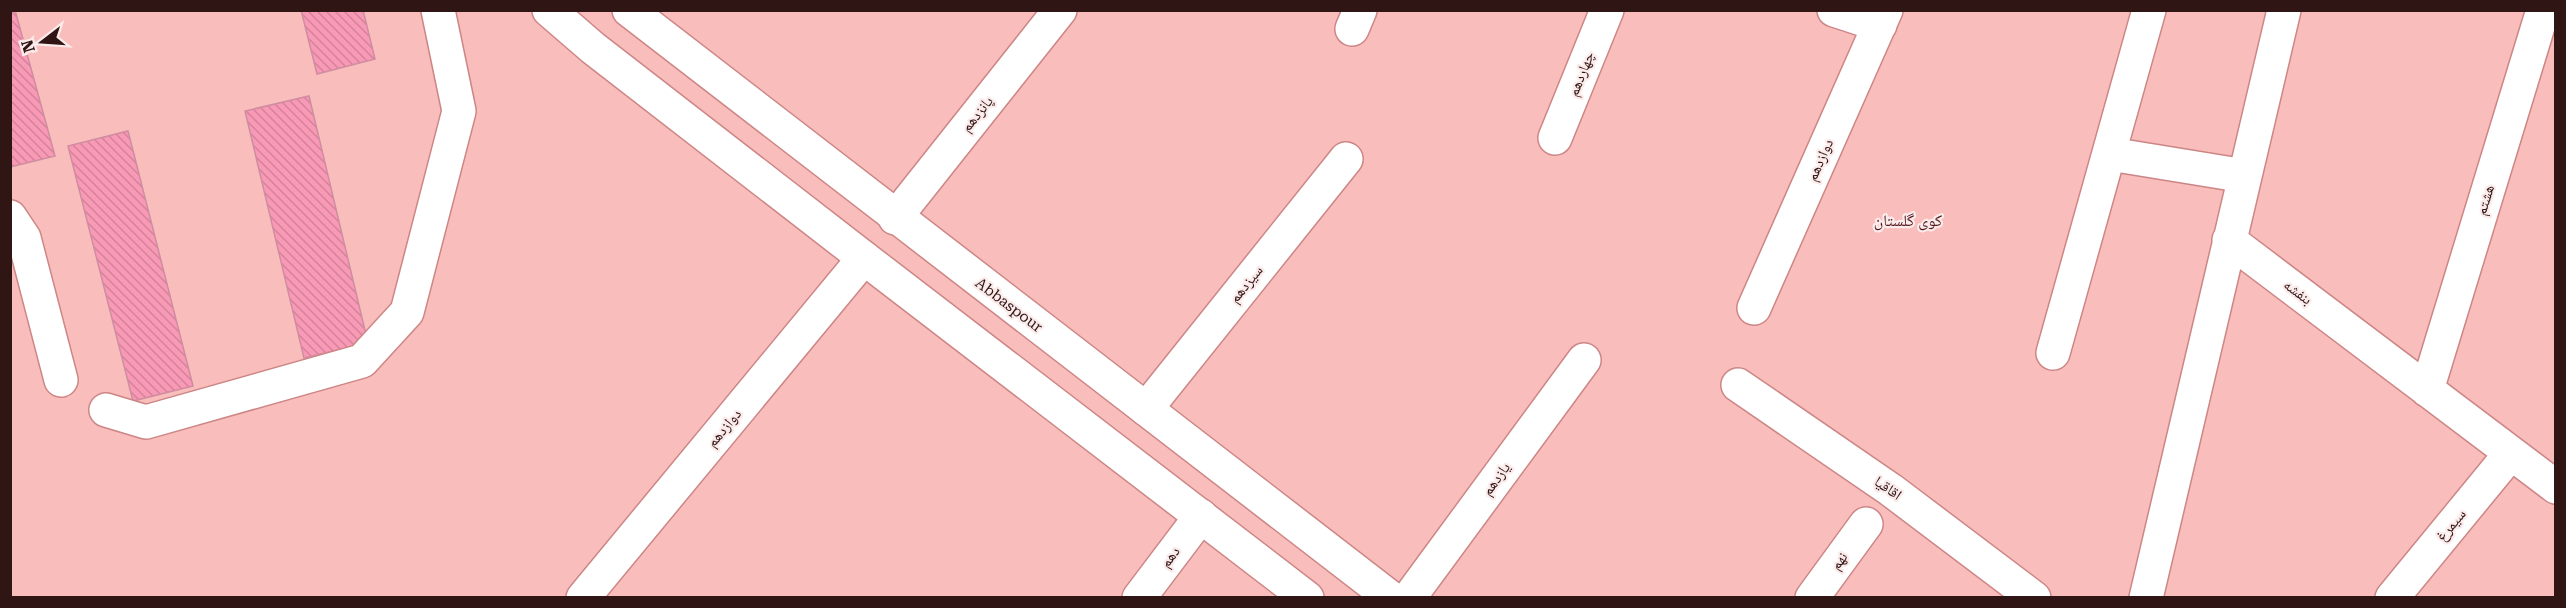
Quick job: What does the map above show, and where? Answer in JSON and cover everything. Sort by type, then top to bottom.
[{"type":"street","points":[[106,410],[146,422],[362,362],[407,312],[459,111],[438,10]]},
{"type":"street","points":[[549,10],[593,48],[1303,596]]},
{"type":"street","points":[[593,48],[623,10]]},
{"type":"street","name":"Abbaspour","points":[[629,10],[895,218],[1391,597]]},
{"type":"street","name":"پانزدهم","points":[[895,218],[1060,10]]},
{"type":"street","name":"چهاردهم","points":[[1555,138],[1607,10]]},
{"type":"street","points":[[1834,10],[1883,18]]},
{"type":"street","points":[[2053,353],[2149,10]]},
{"type":"street","points":[[2146,597],[2284,10]]},
{"type":"street","name":"هشتم","points":[[2427,390],[2543,10]]},
{"type":"street","name":"دوازدهم","points":[[1754,308],[1883,18]]},
{"type":"street","points":[[2110,154],[2245,176]]},
{"type":"street","name":"سیزدهم","points":[[1146,409],[1346,159]]},
{"type":"street","points":[[10,217],[24,238],[61,380]]},
{"type":"street","name":"بنفشه","points":[[2229,240],[2556,487]]},
{"type":"street","name":"دوازدهم","points":[[583,597],[864,258]]},
{"type":"street","name":"یازدهم","points":[[1409,597],[1584,360]]},
{"type":"street","name":"اقاقیا","points":[[1738,385],[1890,489],[2034,597]]},
{"type":"street","name":"سیمرغ","points":[[2392,597],[2511,453]]},
{"type":"street","name":"دهم","points":[[1139,597],[1201,516]]},
{"type":"street","name":"نهم","points":[[1812,597],[1866,524]]},
{"type":"street","points":[[1272,570],[1303,530]]},
{"type":"building","points":[[10,10],[15,10],[55,156],[10,167]]},
{"type":"building","points":[[301,10],[363,10],[375,59],[317,74]]},
{"type":"building","points":[[309,96],[368,343],[304,358],[245,111]]},
{"type":"building","points":[[128,131],[193,386],[133,401],[68,146]]},
{"type":"district","name":"کوی گلستان","points":[[1908,220]]}]
